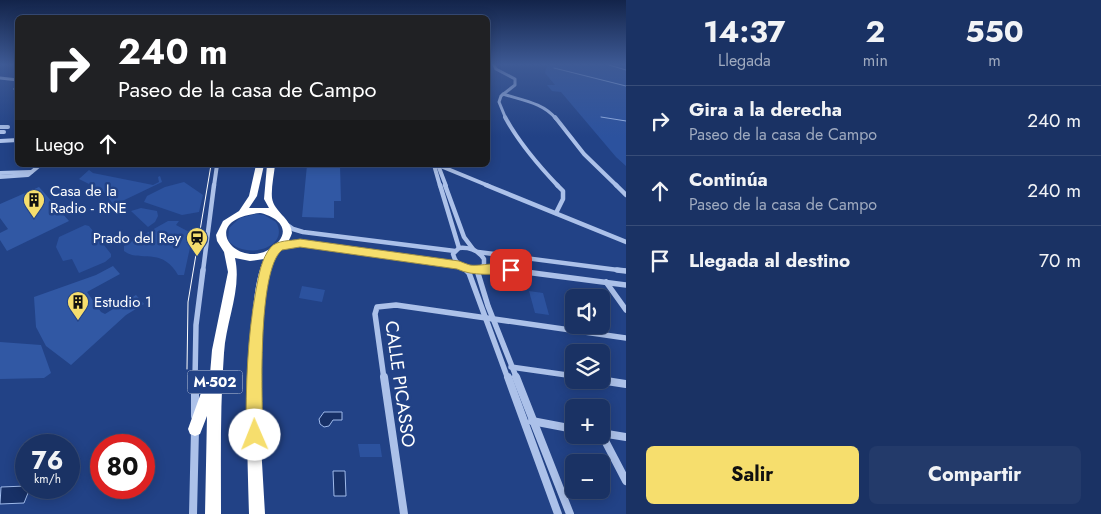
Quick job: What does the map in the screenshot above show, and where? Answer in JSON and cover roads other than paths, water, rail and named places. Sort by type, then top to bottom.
[{"type":"highway","name":"M-502","points":[[213,514],[212,426],[216,371],[222,323],[233,272],[229,251],[223,245],[221,233],[227,222],[242,213],[253,196],[258,167]]},
{"type":"highway","points":[[272,167],[268,199],[281,219]]},
{"type":"highway","points":[[242,213],[263,211],[281,219]]},
{"type":"highway","name":"M-502","points":[[256,514],[253,365],[267,265],[287,235],[281,219]]},
{"type":"highway","points":[[229,251],[251,257],[262,256],[277,248]]},
{"type":"highway","name":"M-502","points":[[195,429],[216,371]]},
{"type":"street","points":[[511,89],[503,94],[499,102],[510,128],[536,162],[562,191],[563,198],[556,213]]},
{"type":"street","points":[[503,94],[533,103],[552,114],[584,154],[626,195]]},
{"type":"street","points":[[1,129],[8,127]]},
{"type":"street","points":[[0,141],[15,140]]},
{"type":"street","points":[[0,177],[22,176],[34,172],[38,167]]},
{"type":"street","points":[[193,514],[196,325],[217,167]]},
{"type":"street","points":[[435,167],[457,249],[453,258],[469,273],[558,514]]},
{"type":"street","points":[[439,167],[464,236],[482,255],[485,263],[479,269],[479,280],[511,367],[570,514]]},
{"type":"street","points":[[443,167],[626,242]]},
{"type":"street","points":[[0,173],[34,172]]},
{"type":"street","points":[[442,177],[445,172],[457,173]]},
{"type":"street","points":[[281,219],[293,229],[303,232],[476,250],[626,271]]},
{"type":"street","points":[[277,248],[300,243],[462,267],[496,268],[626,285]]},
{"type":"street","points":[[606,282],[626,310]]},
{"type":"street","name":"CALLE PICASSO","points":[[404,514],[375,314],[377,307],[384,304],[485,318]]},
{"type":"street","points":[[485,318],[626,338]]},
{"type":"street","points":[[511,367],[565,375]]},
{"type":"street","points":[[610,382],[626,384]]},
{"type":"street","points":[[532,421],[565,426]]},
{"type":"street","points":[[610,434],[626,437]]},
{"type":"street","points":[[607,444],[626,481]]},
{"type":"waterway","points":[[601,117],[626,121]]},
{"type":"tram line","points":[[187,369],[188,302],[211,167]]},
{"type":"place","name":"Casa de la Radio - RNE","points":[[34,219]]},
{"type":"place","name":"Prado del Rey","points":[[197,257]]},
{"type":"place","name":"Estudio 1","points":[[78,321]]}]
